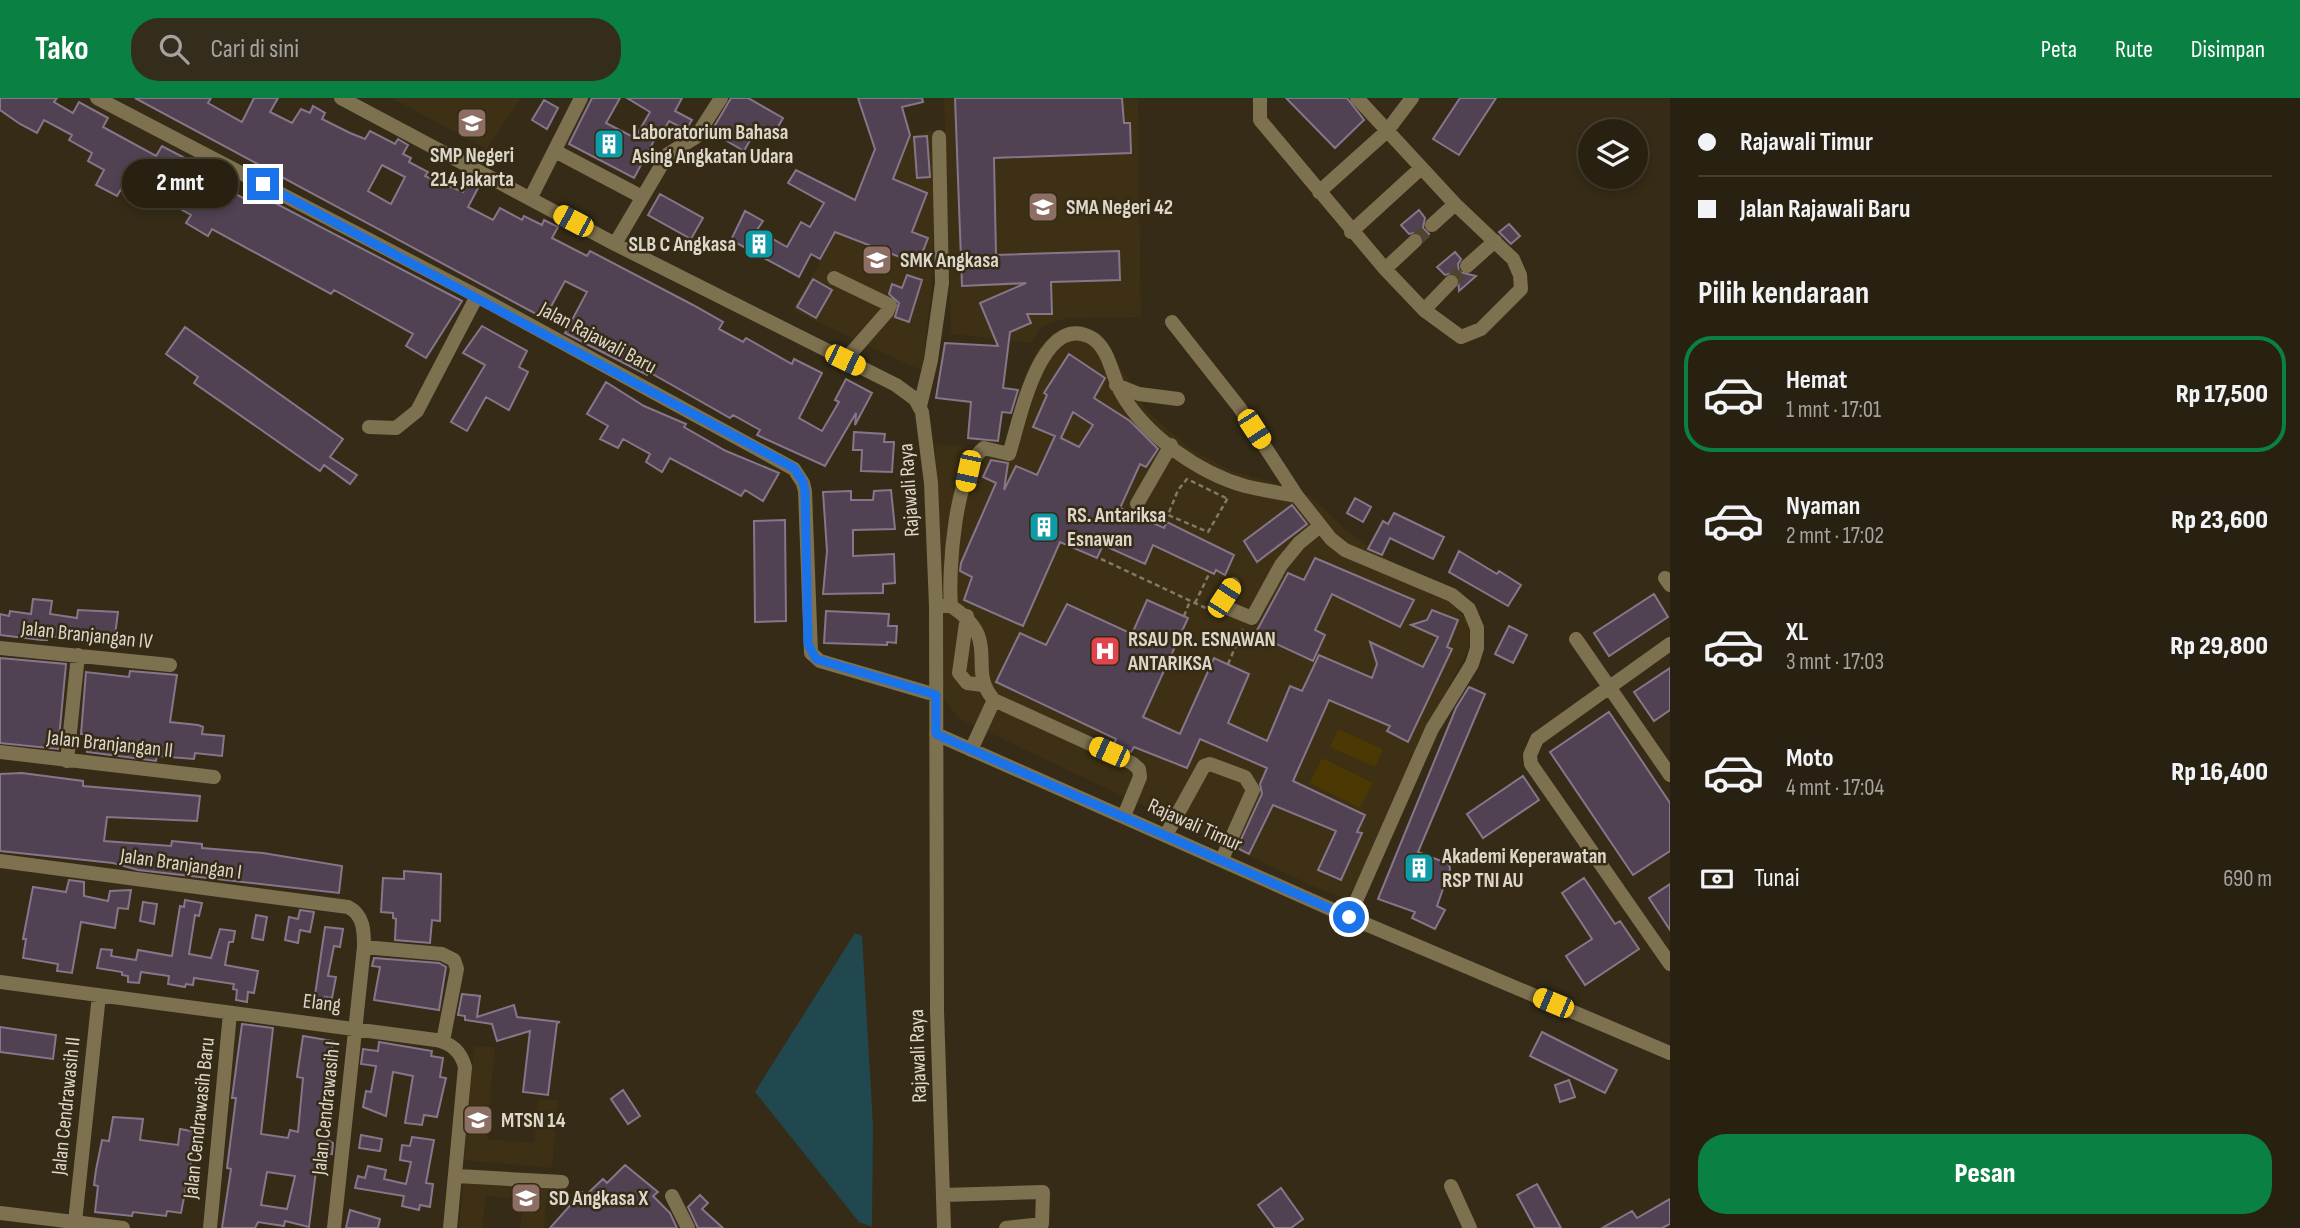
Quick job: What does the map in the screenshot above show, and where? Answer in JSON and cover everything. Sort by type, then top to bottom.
[{"type":"street","name":"Jalan Rajawali Baru","points":[[97,98],[477,296],[794,468],[805,491],[811,653],[820,661],[936,695]]},
{"type":"street","points":[[341,98],[615,244],[902,388],[920,406]]},
{"type":"street","points":[[530,199],[581,98]]},
{"type":"street","points":[[615,244],[668,154],[696,137],[721,98]]},
{"type":"street","points":[[1260,98],[1260,120],[1351,232],[1424,310],[1461,337],[1481,329],[1521,289],[1520,275],[1513,259],[1455,204],[1357,98]]},
{"type":"street","points":[[1319,192],[1387,131],[1412,98]]},
{"type":"street","points":[[920,406],[942,283],[939,137]]},
{"type":"street","points":[[555,151],[642,197]]},
{"type":"street","points":[[1351,232],[1421,168]]},
{"type":"street","points":[[1432,225],[1455,204]]},
{"type":"street","points":[[1385,269],[1415,241]]},
{"type":"street","points":[[1467,266],[1495,241]]},
{"type":"street","points":[[835,278],[890,305],[845,360]]},
{"type":"street","points":[[1424,310],[1451,282]]},
{"type":"street","points":[[369,427],[396,428],[416,411],[477,296]]},
{"type":"street","points":[[1172,322],[1239,407],[1297,496],[1320,526],[1345,550],[1452,594],[1469,610],[1477,628],[1477,648],[1472,664],[1432,729],[1349,917]]},
{"type":"street","points":[[951,606],[950,576],[954,534],[970,462],[984,448],[1009,454],[1043,355],[1065,337],[1073,334],[1092,338],[1104,351],[1116,385],[1126,402],[1171,446],[1197,465],[1243,485],[1297,496]]},
{"type":"street","points":[[1116,385],[1139,394],[1178,399]]},
{"type":"street","name":"Rajawali Raya","points":[[920,406],[926,431],[931,484],[936,606],[937,1010],[944,1228]]},
{"type":"street","points":[[1137,503],[1171,446]]},
{"type":"street","points":[[1233,584],[1224,598],[1225,607],[1250,617],[1255,616],[1281,565],[1299,543],[1320,526]]},
{"type":"street","points":[[936,606],[951,606],[967,616],[981,638],[983,685],[994,700],[1135,765],[1140,776],[1124,816]]},
{"type":"street","points":[[967,616],[959,673],[967,683],[983,685]]},
{"type":"street","points":[[1576,639],[1670,775]]},
{"type":"street","points":[[1670,644],[1537,739],[1530,755],[1531,764],[1670,964]]},
{"type":"street","name":"Jalan Branjangan IV","points":[[0,648],[170,665]]},
{"type":"street","points":[[68,761],[78,655]]},
{"type":"street","points":[[971,750],[994,700]]},
{"type":"street","name":"Rajawali Timur","points":[[936,734],[1349,917],[1670,1053]]},
{"type":"street","name":"Jalan Branjangan II","points":[[0,752],[214,777]]},
{"type":"street","points":[[1166,835],[1204,766],[1210,764],[1245,777],[1253,790],[1222,859]]},
{"type":"street","name":"Jalan Branjangan I","points":[[0,861],[348,907],[356,912]]},
{"type":"street","name":"Jalan Cendrawasih I","points":[[334,1228],[364,947],[363,924],[356,912]]},
{"type":"street","points":[[364,947],[442,954],[454,960],[457,969],[443,1041],[460,1055],[465,1067],[457,1176],[450,1228]]},
{"type":"street","name":"Elang","points":[[0,982],[443,1041]]},
{"type":"street","name":"Jalan Cendrawasih II","points":[[75,1222],[99,995]]},
{"type":"street","name":"Jalan Cendrawasih Baru","points":[[210,1228],[230,1013]]},
{"type":"street","points":[[457,1176],[562,1182]]},
{"type":"street","points":[[1451,1186],[1470,1228]]},
{"type":"street","points":[[943,1195],[1043,1192],[1042,1224],[1006,1228]]},
{"type":"street","points":[[672,1196],[688,1228]]},
{"type":"street","points":[[0,1213],[123,1228]]},
{"type":"path","points":[[1226,498],[1187,479],[1178,490],[1168,516],[1208,532],[1226,498],[1243,485]]},
{"type":"path","points":[[1101,559],[1220,615]]},
{"type":"path","points":[[1195,603],[1210,572]]},
{"type":"path","points":[[1184,616],[1190,601]]},
{"type":"path","points":[[1228,664],[1250,617]]},
{"type":"shaded area","name":"SMP Negeri 214 Jakarta","points":[[391,98],[521,98],[487,149]]},
{"type":"shaded area","name":"SMA Negeri 42","points":[[944,98],[1138,98],[1141,317],[1066,318],[1041,327],[1031,343],[951,334]]},
{"type":"shaded area","name":"SMK Angkasa","points":[[933,130],[935,192],[932,286],[922,371],[792,310],[836,233],[840,234],[875,146]]},
{"type":"shaded area","points":[[1076,327],[1100,333],[1146,410],[1188,447],[1231,471],[1297,489],[1314,499],[1349,533],[1454,603],[1469,625],[1471,644],[1410,761],[1362,875],[1346,899],[1308,884],[958,718],[941,695],[940,533],[935,444],[1002,449],[1017,416],[1025,375],[1037,350],[1053,333]]},
{"type":"shaded area","points":[[1338,729],[1383,749],[1375,767],[1330,747]]},
{"type":"shaded area","points":[[1322,758],[1373,783],[1360,808],[1310,783]]},
{"type":"shaded area","name":"MTSN 14","points":[[474,1046],[495,1047],[487,1139],[534,1143],[538,1099],[558,1100],[552,1168],[464,1160]]},
{"type":"shaded area","name":"SD Angkasa X","points":[[465,1168],[549,1176],[544,1228],[520,1228],[523,1199],[486,1196],[482,1228],[459,1228]]},
{"type":"water","points":[[855,933],[862,936],[873,1126],[872,1227],[859,1222],[755,1092]]},
{"type":"building","points":[[0,98],[57,98],[54,102],[73,113],[79,102],[108,118],[103,127],[156,156],[162,146],[236,185],[232,192],[252,203],[258,194],[462,301],[426,358],[406,346],[413,334],[334,290],[331,294],[212,229],[208,236],[186,223],[191,215],[127,179],[117,196],[96,185],[104,170],[88,161],[92,153],[69,140],[72,135],[44,120],[37,133],[20,124],[0,110]]},
{"type":"building","points":[[135,98],[211,98],[208,103],[242,122],[254,98],[278,98],[270,112],[292,123],[301,109],[310,113],[313,106],[325,113],[322,119],[365,139],[370,131],[395,144],[398,139],[408,145],[403,154],[411,158],[409,162],[428,172],[425,176],[463,192],[468,182],[478,188],[468,207],[493,220],[500,208],[522,220],[524,216],[542,225],[544,220],[558,227],[552,238],[587,256],[590,251],[693,305],[723,322],[719,329],[743,342],[746,338],[792,364],[794,359],[822,373],[799,418],[822,431],[839,402],[835,400],[846,379],[872,393],[855,425],[856,413],[825,466],[757,435],[760,430],[733,415],[730,418],[649,372],[647,375],[565,333],[587,292],[565,281],[548,312],[543,309],[540,316]],"holes":[[[382,165],[405,177],[391,204],[368,191]]]},
{"type":"building","points":[[592,98],[620,98],[606,123],[635,138],[650,112],[627,98],[682,98],[675,111],[692,120],[686,130],[669,121],[660,137],[657,135],[634,178],[569,144]]},
{"type":"building","points":[[731,98],[748,98],[783,118],[772,137],[757,128],[744,151],[711,132]]},
{"type":"building","points":[[858,98],[922,98],[923,102],[902,107],[910,135],[893,179],[927,193],[912,232],[928,238],[918,264],[835,232],[820,259],[811,254],[799,277],[731,240],[745,211],[763,221],[757,230],[787,247],[801,222],[810,227],[824,203],[788,183],[796,170],[855,200],[875,149]]},
{"type":"building","points":[[955,98],[1122,98],[1124,123],[1130,123],[1131,153],[994,158],[996,255],[1119,251],[1120,280],[1051,282],[1052,314],[1027,314],[1031,323],[1010,332],[1003,388],[1018,390],[1011,413],[1002,412],[998,441],[968,438],[971,402],[936,398],[945,343],[998,346],[980,303],[1026,283],[962,286]]},
{"type":"building","points":[[1286,98],[1347,98],[1364,120],[1335,148]]},
{"type":"building","points":[[1460,98],[1496,98],[1459,155],[1433,139]]},
{"type":"building","points":[[544,100],[558,108],[547,129],[532,120]]},
{"type":"building","points":[[927,136],[930,177],[917,178],[914,137]]},
{"type":"building","points":[[660,194],[703,218],[691,239],[648,215]]},
{"type":"building","points":[[1419,210],[1425,218],[1423,228],[1429,234],[1424,239],[1418,232],[1409,234],[1401,225]]},
{"type":"building","points":[[1509,224],[1520,236],[1511,244],[1499,232]]},
{"type":"building","points":[[1455,252],[1461,259],[1458,264],[1459,272],[1476,276],[1459,291],[1458,276],[1453,273],[1445,275],[1437,267]]},
{"type":"building","points":[[907,275],[922,280],[909,322],[895,317],[899,303],[889,294],[892,284],[902,288]]},
{"type":"building","points":[[813,279],[832,290],[816,318],[797,307]]},
{"type":"building","points":[[482,326],[527,351],[519,367],[528,372],[509,410],[486,397],[467,431],[451,422],[485,365],[463,353]]},
{"type":"building","points":[[185,327],[343,439],[330,457],[357,475],[350,484],[324,465],[320,471],[194,383],[198,377],[166,354]]},
{"type":"building","points":[[1069,354],[1105,378],[1094,398],[1130,421],[1158,449],[1146,467],[1140,464],[1120,508],[1164,528],[1167,522],[1234,555],[1225,575],[1216,570],[1214,574],[1153,545],[1145,564],[1103,545],[1097,558],[1060,542],[1023,626],[964,600],[972,577],[960,571],[961,563],[996,483],[983,477],[991,460],[1008,463],[1004,490],[1016,466],[1037,475],[1055,436],[1033,427],[1047,395],[1044,393]],"holes":[[[1073,412],[1093,425],[1079,447],[1061,438]]]},
{"type":"building","points":[[606,382],[644,406],[686,424],[684,427],[726,451],[779,473],[763,501],[745,490],[741,496],[670,458],[662,472],[646,462],[650,454],[623,439],[618,448],[600,439],[608,426],[587,414]]},
{"type":"building","points":[[854,432],[885,434],[884,442],[894,442],[892,472],[861,471],[862,450],[853,450]]},
{"type":"building","points":[[891,490],[895,529],[853,530],[853,556],[894,554],[895,583],[883,584],[883,593],[823,594],[827,551],[823,492],[851,491],[851,500],[873,500],[874,491]]},
{"type":"building","points":[[1355,498],[1371,507],[1363,522],[1347,513]]},
{"type":"building","points":[[1292,505],[1307,524],[1257,562],[1244,541]]},
{"type":"building","points":[[1394,513],[1444,537],[1433,559],[1390,538],[1382,555],[1368,549],[1383,521],[1388,524]]},
{"type":"building","points":[[785,520],[786,621],[755,622],[754,521]]},
{"type":"building","points":[[1459,551],[1521,585],[1508,606],[1449,572]]},
{"type":"building","points":[[1315,558],[1414,600],[1400,627],[1332,594],[1315,630],[1325,635],[1313,661],[1255,634],[1288,573],[1304,580]]},
{"type":"building","points":[[1654,594],[1668,617],[1609,656],[1594,633]]},
{"type":"building","points":[[33,599],[52,601],[50,614],[77,618],[78,610],[118,612],[114,643],[47,636],[47,640],[42,640],[0,635],[0,614],[9,616],[10,611],[31,614]]},
{"type":"building","points":[[1147,600],[1188,618],[1143,717],[1180,734],[1214,658],[1249,674],[1228,723],[1267,741],[1290,686],[1302,691],[1319,655],[1372,678],[1377,664],[1370,642],[1423,667],[1438,637],[1411,625],[1427,620],[1432,610],[1458,620],[1447,647],[1452,649],[1408,742],[1387,731],[1390,726],[1329,700],[1293,781],[1365,815],[1357,832],[1362,833],[1341,880],[1318,870],[1336,831],[1273,805],[1249,854],[1237,848],[1262,794],[1260,784],[1267,768],[1200,739],[1187,768],[1134,747],[1131,752],[1114,744],[1116,739],[996,682],[1020,633],[1046,645],[1067,604],[1132,634]]},
{"type":"building","points":[[826,611],[889,614],[888,626],[897,626],[896,643],[824,643]]},
{"type":"building","points":[[1509,626],[1527,635],[1513,663],[1495,654]]},
{"type":"building","points":[[0,658],[66,664],[58,749],[0,743]]},
{"type":"building","points":[[1670,668],[1670,710],[1654,721],[1634,692]]},
{"type":"building","points":[[130,671],[177,675],[170,722],[198,725],[203,727],[202,734],[224,736],[222,756],[195,753],[194,759],[157,756],[156,761],[87,752],[88,735],[81,734],[86,672],[129,677]]},
{"type":"building","points":[[1469,687],[1485,694],[1418,852],[1449,864],[1450,869],[1437,906],[1445,910],[1435,929],[1412,918],[1415,912],[1378,899],[1456,708]]},
{"type":"building","points":[[1609,712],[1670,803],[1670,851],[1633,875],[1550,752]]},
{"type":"building","points":[[22,773],[83,781],[83,786],[200,796],[197,821],[107,817],[104,841],[171,846],[172,841],[202,844],[202,848],[263,853],[342,866],[339,893],[0,851],[0,774]]},
{"type":"building","points":[[1523,776],[1539,800],[1483,838],[1467,814]]},
{"type":"building","points":[[404,871],[441,874],[440,921],[432,920],[430,943],[395,940],[396,919],[393,918],[393,913],[381,912],[383,878],[404,879]]},
{"type":"building","points":[[1584,878],[1615,924],[1620,921],[1639,949],[1585,985],[1566,956],[1592,939],[1562,893]]},
{"type":"building","points":[[69,880],[84,882],[84,896],[108,901],[110,891],[131,890],[128,909],[118,908],[115,928],[81,922],[72,973],[57,971],[58,964],[23,958],[26,939],[23,939],[33,887],[66,892]]},
{"type":"building","points":[[1670,884],[1670,930],[1649,898]]},
{"type":"building","points":[[185,900],[202,903],[199,916],[195,915],[189,954],[211,958],[220,929],[235,931],[233,942],[229,942],[225,965],[258,971],[254,993],[248,992],[247,1002],[236,1000],[237,990],[233,989],[234,984],[194,978],[193,985],[186,984],[185,987],[168,984],[169,976],[141,972],[139,983],[128,982],[128,976],[122,975],[122,972],[97,968],[101,949],[112,950],[111,956],[136,960],[138,950],[172,956],[180,906],[184,907]]},
{"type":"building","points":[[143,902],[157,904],[154,924],[140,921]]},
{"type":"building","points":[[300,910],[314,912],[310,932],[300,930],[298,943],[285,940],[289,917],[298,919]]},
{"type":"building","points":[[256,915],[267,917],[263,940],[252,938]]},
{"type":"building","points":[[325,927],[343,929],[340,947],[334,946],[328,976],[336,977],[332,998],[325,997],[324,1003],[314,1002]]},
{"type":"building","points":[[374,958],[439,963],[446,967],[439,1010],[374,1000],[380,967],[372,966]]},
{"type":"building","points":[[462,994],[480,996],[477,1017],[514,1005],[517,1017],[560,1022],[557,1023],[548,1095],[523,1092],[530,1031],[497,1041],[492,1024],[465,1020],[465,1016],[458,1015]]},
{"type":"building","points":[[242,1024],[273,1028],[261,1134],[288,1138],[290,1130],[298,1132],[303,1078],[297,1077],[303,1036],[333,1041],[326,1088],[329,1088],[319,1135],[333,1143],[332,1154],[318,1155],[309,1227],[285,1221],[284,1226],[258,1222],[255,1228],[222,1228],[231,1169],[227,1168],[236,1098],[232,1098]],"holes":[[[267,1172],[295,1176],[287,1209],[261,1205]]]},
{"type":"building","points":[[0,1027],[56,1035],[53,1059],[0,1052]]},
{"type":"building","points":[[1542,1032],[1617,1070],[1605,1093],[1530,1056]]},
{"type":"building","points":[[379,1042],[432,1051],[431,1056],[443,1058],[440,1077],[446,1078],[437,1117],[424,1115],[422,1125],[405,1123],[413,1076],[393,1072],[386,1116],[363,1107],[366,1091],[371,1092],[376,1066],[361,1064],[363,1049],[378,1051]]},
{"type":"building","points":[[1569,1080],[1575,1097],[1560,1102],[1555,1085]]},
{"type":"building","points":[[623,1090],[640,1116],[628,1124],[611,1099]]},
{"type":"building","points":[[113,1117],[143,1119],[140,1140],[178,1145],[180,1129],[197,1132],[181,1213],[167,1211],[166,1216],[133,1212],[132,1216],[95,1212],[98,1186],[94,1185],[96,1170],[102,1140],[109,1141]]},
{"type":"building","points":[[361,1135],[382,1139],[380,1151],[359,1148]]},
{"type":"building","points":[[412,1137],[434,1140],[426,1183],[433,1184],[430,1207],[420,1205],[419,1210],[402,1206],[404,1196],[355,1188],[358,1176],[365,1178],[368,1166],[386,1170],[384,1179],[406,1184],[411,1162],[400,1160],[402,1145],[410,1146]]},
{"type":"building","points":[[625,1165],[658,1192],[653,1196],[670,1213],[677,1228],[550,1228],[582,1192],[586,1195],[603,1179],[607,1183]]},
{"type":"building","points":[[1537,1184],[1561,1228],[1535,1228],[1517,1195]]},
{"type":"building","points":[[1281,1188],[1303,1219],[1291,1228],[1275,1228],[1258,1205]]},
{"type":"building","points":[[700,1195],[708,1203],[702,1209],[723,1228],[698,1228],[688,1207]]},
{"type":"building","points":[[1670,1199],[1670,1224],[1662,1228],[1602,1228],[1632,1211],[1637,1218]]},
{"type":"building","points":[[350,1210],[380,1219],[378,1228],[346,1228]]},
{"type":"tunnel","points":[[1415,241],[1432,225]]},
{"type":"tunnel","points":[[1451,282],[1467,266]]},
{"type":"place","name":"SMP Negeri 214 Jakarta","points":[[472,123]]},
{"type":"place","name":"Laboratorium Bahasa Asing Angkatan Udara","points":[[609,144]]},
{"type":"place","name":"SMA Negeri 42","points":[[1043,207]]},
{"type":"place","name":"SLB C Angkasa","points":[[759,244]]},
{"type":"place","name":"SMK Angkasa","points":[[877,260]]},
{"type":"place","name":"RS. Antariksa Esnawan","points":[[1044,527]]},
{"type":"place","name":"RSAU DR. ESNAWAN ANTARIKSA","points":[[1105,651]]},
{"type":"place","name":"Akademi Keperawatan RSP TNI AU","points":[[1419,868]]},
{"type":"place","name":"MTSN 14","points":[[478,1120]]},
{"type":"place","name":"SD Angkasa X","points":[[526,1198]]},
{"type":"route","points":[[263,184],[477,296],[794,468],[800,475],[805,491],[808,644],[816,659],[936,695],[936,734],[1349,917]]}]
